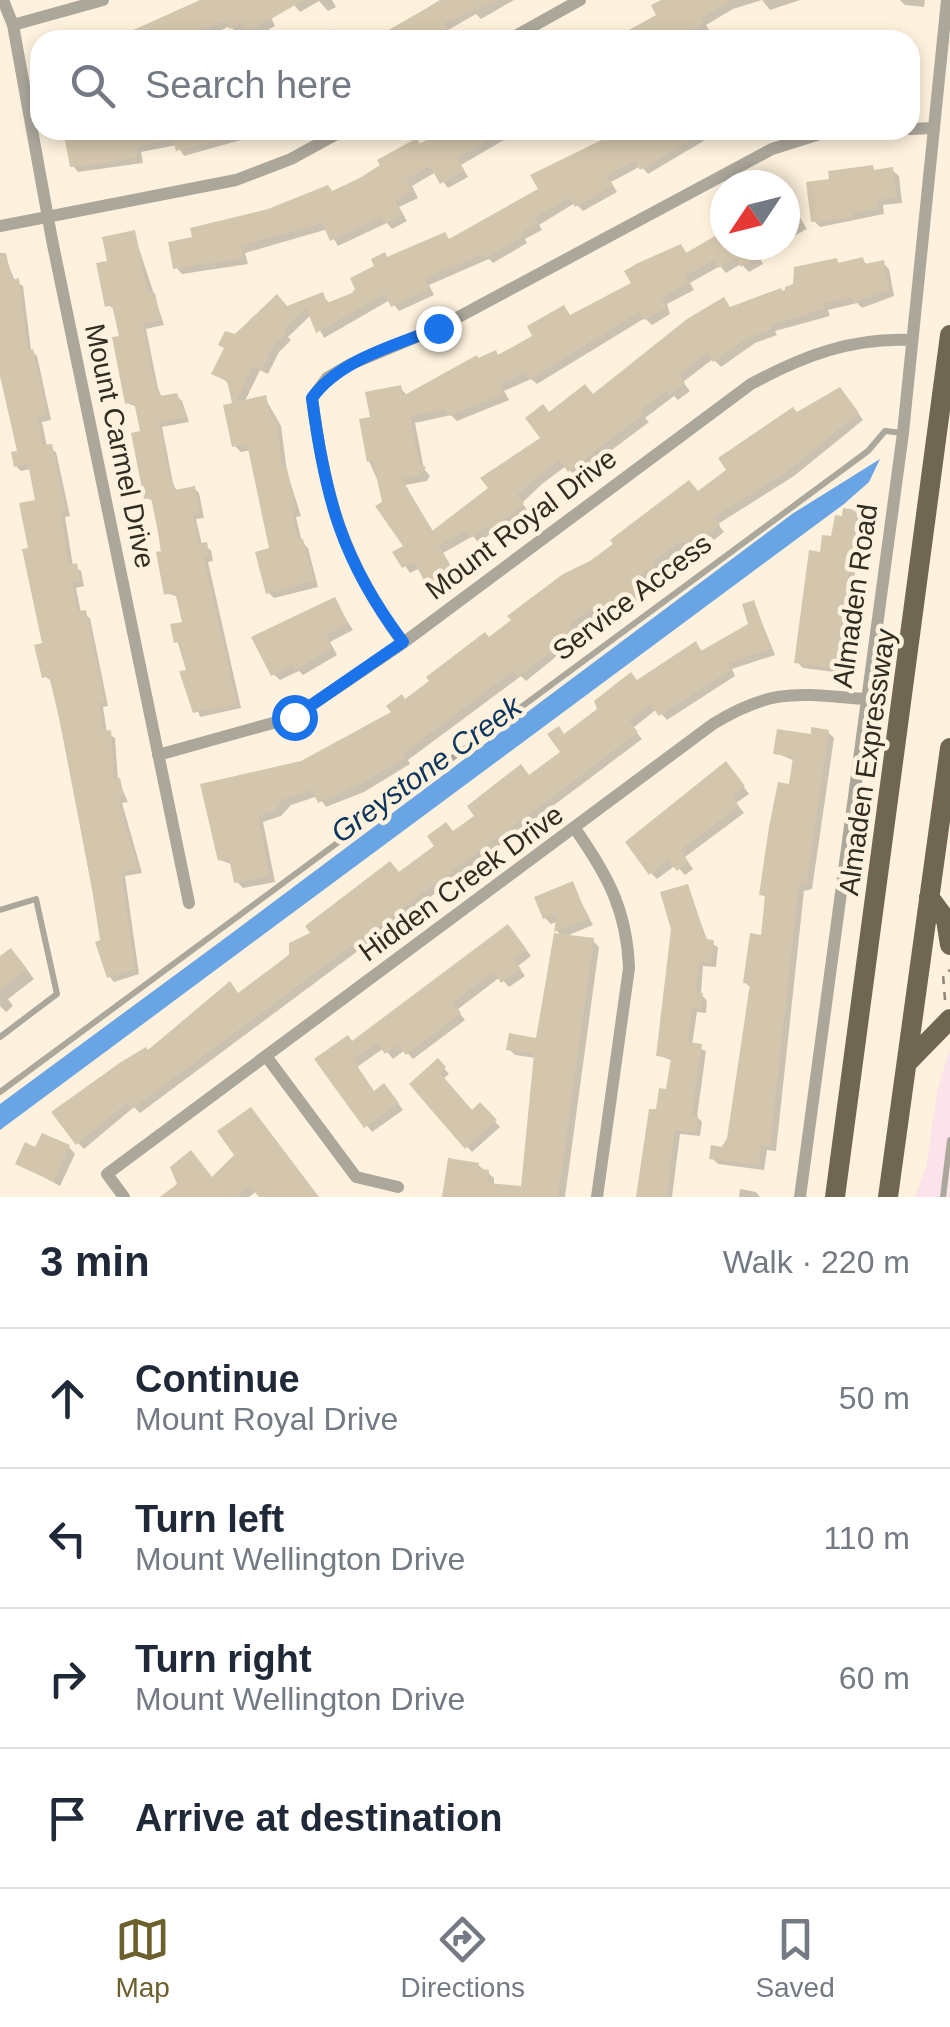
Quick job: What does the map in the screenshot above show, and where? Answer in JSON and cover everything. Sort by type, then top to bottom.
[{"type":"main road","name":"Almaden Expressway","points":[[835,1197],[950,335]]},
{"type":"main road","points":[[888,1197],[950,748]]},
{"type":"main road","points":[[929,897],[946,920],[950,946]]},
{"type":"main road","points":[[907,1063],[928,1047],[950,1019]]},
{"type":"street","name":"Mount Carmel Drive","points":[[3,0],[13,25],[30,118]]},
{"type":"street","points":[[13,25],[103,0]]},
{"type":"street","points":[[526,30],[580,0]]},
{"type":"street","name":"Almaden Road","points":[[800,1197],[903,432],[947,0]]},
{"type":"street","points":[[920,129],[932,128]]},
{"type":"street","name":"Mount Carmel Drive","points":[[34,140],[190,903]]},
{"type":"street","points":[[0,226],[236,180],[291,159],[326,140]]},
{"type":"street","points":[[403,642],[369,596],[335,521],[312,398],[327,378],[438,328],[772,149],[801,140]]},
{"type":"street","name":"Mount Royal Drive","points":[[158,755],[294,717],[403,642],[751,384],[797,360],[852,342],[912,340]]},
{"type":"street","name":"Hidden Creek Drive","points":[[124,1197],[107,1174],[745,704],[780,693],[866,699]]},
{"type":"street","points":[[576,830],[618,894],[628,936],[629,968],[597,1197]]},
{"type":"street","points":[[266,1056],[356,1177],[398,1187]]},
{"type":"lane","name":"Service Access","points":[[0,1092],[868,451],[885,431],[903,432]]},
{"type":"lane","points":[[0,910],[36,899],[57,994],[0,1037]]},
{"type":"lane","points":[[943,1197],[950,1140]]},
{"type":"path","points":[[950,970],[943,974],[950,1010]]},
{"type":"shaded area","points":[[950,1049],[950,1197],[915,1197],[926,1168],[937,1092]]},
{"type":"water","points":[[880,459],[869,482],[844,504],[0,1130],[0,1104],[792,514]]},
{"type":"building","points":[[200,0],[304,0],[251,30],[244,30],[241,23],[230,29],[223,21],[204,30],[133,30]]},
{"type":"building","points":[[441,0],[498,0],[444,23],[445,30],[388,30]]},
{"type":"building","points":[[661,0],[733,0],[701,18],[704,23],[694,30],[629,30],[656,15],[651,5]]},
{"type":"building","points":[[65,140],[168,140],[136,147],[138,158],[70,167]]},
{"type":"building","points":[[173,140],[221,140],[176,151]]},
{"type":"building","points":[[413,140],[420,144],[427,140],[488,140],[457,158],[464,170],[440,184],[430,166],[407,179],[413,191],[395,200],[402,215],[384,224],[381,217],[330,241],[322,223],[240,246],[244,258],[173,269],[168,242],[192,237],[190,228],[268,209],[328,185],[332,191],[360,178],[380,165],[377,160]]},
{"type":"building","points":[[602,140],[691,140],[640,170],[635,160],[607,176],[613,186],[575,207],[569,198],[535,218],[538,223],[521,233],[523,237],[485,258],[483,254],[425,278],[430,289],[391,307],[385,294],[316,333],[306,308],[284,329],[287,332],[273,346],[262,370],[253,366],[236,402],[266,395],[271,418],[276,417],[283,469],[287,468],[296,510],[292,511],[298,540],[303,539],[314,581],[266,594],[255,552],[269,548],[247,444],[232,447],[223,405],[232,403],[227,381],[211,374],[224,348],[218,345],[225,331],[235,334],[277,294],[287,306],[323,292],[327,303],[352,293],[355,289],[350,278],[374,266],[371,259],[385,252],[387,257],[445,232],[449,239],[538,189],[530,175]]},
{"type":"building","points":[[873,165],[874,170],[893,167],[897,197],[878,200],[879,209],[853,212],[854,217],[811,222],[806,182],[829,179],[828,171]]},
{"type":"building","points":[[135,230],[148,294],[155,293],[161,320],[143,324],[154,381],[160,396],[177,393],[186,417],[159,422],[169,476],[175,490],[195,486],[200,513],[193,515],[199,543],[207,542],[210,557],[204,558],[237,704],[193,713],[179,671],[186,670],[180,642],[174,643],[170,624],[182,622],[175,592],[164,595],[156,552],[161,551],[157,527],[151,498],[144,499],[131,433],[140,431],[134,402],[125,404],[112,337],[119,336],[112,305],[105,307],[96,263],[107,261],[102,237]]},
{"type":"building","points":[[710,239],[710,260],[714,260],[685,276],[689,283],[662,298],[666,308],[644,320],[639,312],[529,380],[525,373],[500,384],[504,394],[449,416],[445,409],[410,417],[419,464],[426,467],[421,475],[402,479],[432,531],[488,488],[480,478],[540,438],[525,418],[543,404],[549,412],[585,384],[593,394],[687,319],[724,297],[730,307],[781,288],[785,295],[785,287],[793,284],[794,267],[837,258],[838,263],[863,257],[865,264],[884,260],[889,290],[853,303],[852,297],[823,304],[825,309],[771,325],[772,329],[748,338],[713,362],[707,353],[679,375],[685,383],[670,395],[666,391],[641,410],[644,414],[568,472],[559,460],[536,478],[517,495],[524,504],[490,530],[487,526],[471,538],[465,531],[439,546],[452,568],[426,584],[414,562],[402,568],[392,552],[403,546],[375,506],[382,502],[373,461],[367,462],[359,419],[370,417],[365,392],[401,385],[403,396],[477,355],[478,358],[496,350],[498,355],[532,336],[527,326],[564,305],[570,315],[631,283],[624,271],[638,263],[681,244],[686,253]]},
{"type":"building","points":[[0,253],[6,253],[12,280],[19,278],[28,350],[33,349],[47,415],[38,417],[43,445],[52,444],[66,511],[61,512],[69,565],[77,563],[80,581],[72,583],[78,611],[86,610],[105,702],[99,703],[104,731],[111,730],[114,779],[120,778],[124,797],[118,798],[138,868],[121,872],[135,969],[107,978],[95,942],[100,940],[63,734],[49,676],[42,678],[34,645],[42,643],[22,549],[28,548],[19,503],[35,500],[28,464],[14,467],[11,452],[17,451],[0,376]]},
{"type":"building","points":[[714,260],[732,260],[718,268]]},
{"type":"building","points":[[840,387],[859,413],[788,471],[714,517],[720,525],[706,535],[703,531],[684,544],[681,541],[652,562],[655,565],[639,577],[645,584],[598,614],[593,607],[569,625],[574,631],[551,652],[518,677],[513,671],[404,753],[406,757],[357,786],[318,803],[312,790],[284,799],[275,810],[258,816],[270,876],[234,883],[229,858],[218,861],[200,784],[301,761],[391,712],[386,706],[402,694],[405,699],[429,681],[426,677],[485,632],[489,637],[511,620],[507,616],[563,574],[613,544],[610,540],[689,480],[698,491],[726,470],[718,458],[793,407],[797,412]]},
{"type":"building","points":[[843,508],[857,510],[836,668],[794,663],[809,550],[820,552],[822,535],[831,536],[835,515],[842,516]]},
{"type":"building","points":[[335,597],[348,623],[326,635],[332,648],[295,670],[292,665],[271,676],[251,637]]},
{"type":"building","points":[[754,600],[771,649],[728,663],[731,670],[659,716],[650,704],[629,721],[638,732],[132,1109],[128,1102],[76,1145],[51,1112],[121,1062],[146,1047],[148,1050],[230,981],[238,993],[289,955],[289,943],[310,933],[305,926],[390,861],[399,872],[434,846],[427,836],[446,822],[453,831],[474,816],[467,806],[521,764],[529,775],[560,752],[547,734],[559,726],[564,734],[597,709],[594,701],[631,672],[637,680],[696,641],[701,651],[748,624],[742,604]]},
{"type":"building","points":[[811,727],[829,730],[807,883],[799,885],[770,1146],[761,1145],[759,1165],[709,1159],[711,1145],[722,1147],[727,1138],[750,984],[743,983],[750,933],[761,935],[765,896],[759,895],[778,782],[789,784],[793,757],[773,754],[777,729],[811,734]]},
{"type":"building","points":[[726,761],[745,786],[732,796],[739,806],[681,850],[688,862],[677,871],[668,860],[649,875],[625,842]]},
{"type":"building","points":[[573,881],[588,919],[554,932],[557,913],[543,919],[534,897]]},
{"type":"building","points":[[688,884],[706,939],[714,940],[711,963],[699,962],[696,992],[703,993],[701,1009],[692,1008],[688,1042],[702,1044],[692,1114],[698,1115],[696,1133],[675,1130],[667,1197],[636,1197],[649,1109],[656,1109],[659,1088],[666,1089],[671,1058],[656,1056],[671,929],[660,892]]},
{"type":"building","points":[[508,924],[527,950],[513,959],[521,969],[501,983],[494,972],[468,991],[453,1003],[461,1013],[406,1055],[398,1045],[385,1054],[377,1043],[353,1060],[374,1091],[384,1083],[399,1103],[364,1128],[314,1059],[348,1035],[352,1041]]},
{"type":"building","points":[[554,933],[594,938],[558,1197],[442,1197],[448,1158],[479,1163],[478,1168],[489,1170],[488,1183],[521,1186],[534,1054],[506,1050],[509,1033],[536,1038]]},
{"type":"building","points":[[11,948],[27,969],[0,990],[0,956]]},
{"type":"building","points":[[438,1058],[446,1067],[440,1073],[472,1110],[480,1102],[497,1120],[465,1149],[409,1084]]},
{"type":"building","points":[[251,1107],[319,1197],[259,1197],[250,1186],[236,1197],[160,1197],[177,1184],[170,1167],[191,1150],[212,1177],[234,1155],[217,1131]]},
{"type":"building","points":[[42,1133],[70,1145],[54,1182],[15,1164],[25,1142],[35,1147]]},
{"type":"route","points":[[294,717],[403,642],[369,596],[346,553],[335,521],[312,398],[327,378],[351,364],[438,328]]},
{"type":"water label","name":"Greystone Creek","points":[[426,769]]}]
